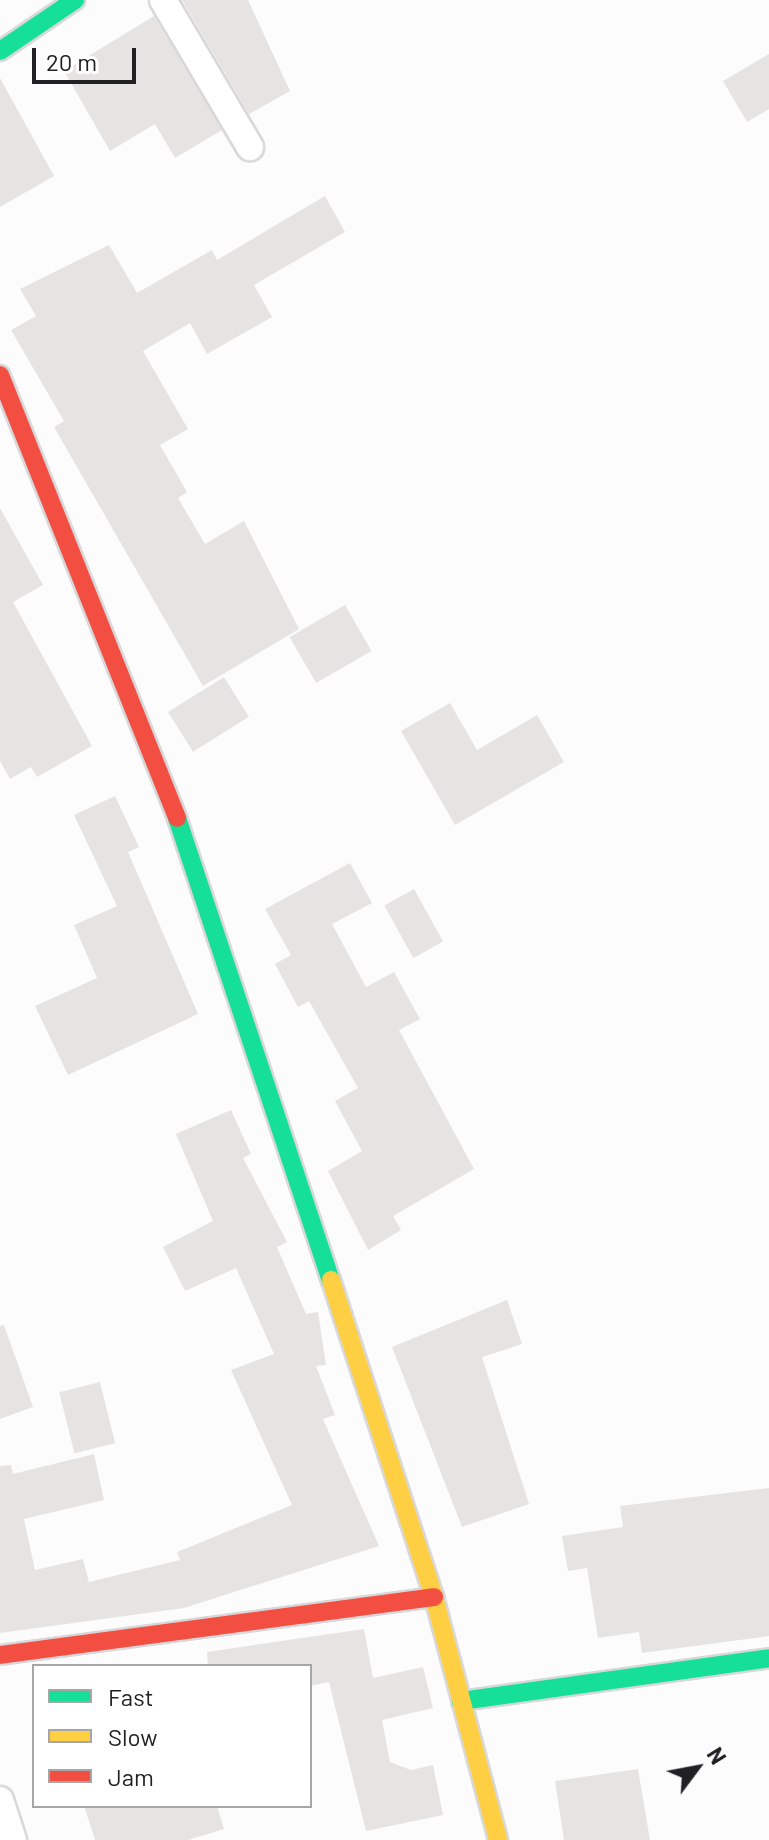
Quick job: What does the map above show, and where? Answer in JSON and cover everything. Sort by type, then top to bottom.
[{"type":"street","points":[[0,51],[75,0]]},
{"type":"street","points":[[163,0],[250,147]]},
{"type":"street","points":[[0,375],[191,852],[434,1597],[498,1840]]},
{"type":"street","points":[[0,1655],[434,1597]]},
{"type":"street","points":[[461,1701],[769,1658]]},
{"type":"street","points":[[0,1800],[13,1840]]},
{"type":"building","points":[[182,0],[248,0],[290,91],[249,114]]},
{"type":"building","points":[[154,16],[222,130],[175,158],[155,124],[110,151],[64,71]]},
{"type":"building","points":[[769,54],[769,109],[747,122],[723,81]]},
{"type":"building","points":[[0,78],[54,176],[0,207]]},
{"type":"building","points":[[325,196],[345,232],[254,285],[272,317],[207,354],[190,323],[143,351],[188,429],[160,445],[187,492],[178,498],[205,544],[244,521],[299,629],[203,686],[54,427],[64,421],[11,330],[36,316],[20,289],[109,245],[137,293],[212,250],[217,260]]},
{"type":"building","points":[[0,508],[43,585],[13,602],[92,746],[37,777],[31,767],[10,779],[0,761]]},
{"type":"building","points":[[345,605],[372,651],[316,683],[290,637]]},
{"type":"building","points":[[224,677],[249,717],[193,752],[168,712]]},
{"type":"building","points":[[450,703],[477,750],[537,715],[564,762],[455,825],[401,731]]},
{"type":"building","points":[[115,796],[139,847],[128,852],[198,1014],[68,1075],[35,1006],[97,978],[74,925],[117,906],[74,815]]},
{"type":"building","points":[[350,863],[372,903],[332,924],[366,987],[394,972],[420,1019],[399,1030],[474,1169],[393,1216],[401,1230],[368,1250],[328,1171],[362,1151],[335,1101],[358,1088],[309,1001],[298,1007],[275,964],[291,955],[265,909]]},
{"type":"building","points":[[414,889],[443,941],[413,958],[384,905]]},
{"type":"building","points":[[231,1110],[251,1154],[243,1158],[287,1242],[277,1247],[306,1314],[318,1312],[326,1365],[316,1366],[335,1415],[323,1419],[379,1546],[184,1608],[0,1633],[0,1466],[11,1465],[13,1474],[94,1454],[104,1500],[24,1519],[35,1570],[83,1559],[89,1582],[180,1560],[177,1552],[292,1505],[231,1370],[274,1354],[236,1268],[185,1291],[163,1247],[213,1221],[176,1134]]},
{"type":"building","points":[[507,1300],[522,1344],[482,1357],[529,1504],[462,1527],[392,1347]]},
{"type":"building","points":[[4,1325],[33,1407],[0,1419],[0,1326]]},
{"type":"building","points":[[100,1382],[115,1443],[74,1453],[59,1392]]},
{"type":"building","points":[[769,1488],[769,1636],[642,1653],[639,1632],[598,1638],[587,1568],[568,1571],[562,1536],[623,1527],[620,1506]]},
{"type":"building","points":[[364,1629],[373,1678],[423,1667],[433,1708],[382,1720],[390,1762],[411,1770],[433,1765],[443,1815],[366,1831],[329,1682],[312,1686],[312,1664],[208,1664],[207,1652]]},
{"type":"building","points":[[638,1769],[650,1840],[564,1840],[555,1781]]},
{"type":"building","points":[[85,1808],[218,1808],[224,1829],[188,1840],[95,1840]]},
{"type":"traffic: fast","points":[[0,51],[75,0]]},
{"type":"traffic: fast","points":[[177,818],[331,1280]]},
{"type":"traffic: fast","points":[[461,1701],[769,1658]]},
{"type":"traffic: slow","points":[[331,1280],[434,1597],[498,1840]]},
{"type":"traffic: jam","points":[[0,375],[177,818]]},
{"type":"traffic: jam","points":[[0,1655],[434,1597]]}]
